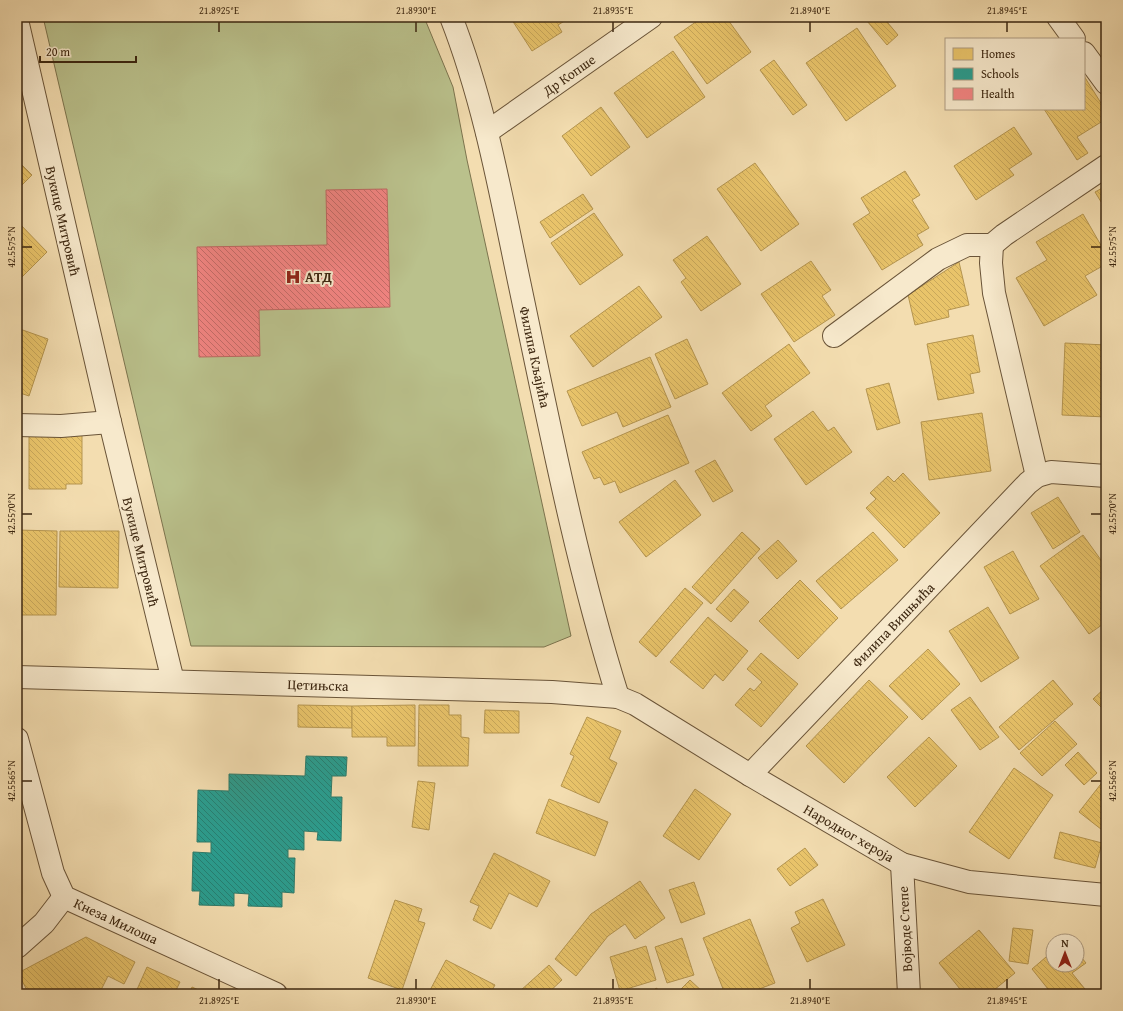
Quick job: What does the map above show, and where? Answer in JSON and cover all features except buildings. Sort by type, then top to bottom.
[{"type":"street","name":"Филипа Кљајића","points":[[451,17],[487,132],[558,466],[603,650],[618,697]]},
{"type":"street","name":"Др Копше","points":[[487,132],[651,17]]},
{"type":"street","points":[[1058,17],[1073,38]]},
{"type":"street","name":"Вукице Митровић","points":[[17,20],[110,422],[173,681]]},
{"type":"street","points":[[1085,54],[1106,83]]},
{"type":"street","points":[[834,336],[938,259],[967,245],[992,245],[1004,235],[1106,166]]},
{"type":"street","points":[[992,245],[991,263],[994,293],[1037,476]]},
{"type":"street","points":[[17,425],[61,426],[110,422]]},
{"type":"street","name":"Филипа Вишњића","points":[[750,775],[1028,482],[1037,476],[1051,472],[1106,476]]},
{"type":"street","name":"Цетињска","points":[[17,677],[552,692],[618,697]]},
{"type":"street","name":"Народног хероја","points":[[618,697],[635,704],[750,775],[902,864],[969,882],[1106,895]]},
{"type":"street","name":"Кнеза Милоша","points":[[17,739],[53,873],[64,897],[276,994]]},
{"type":"street","name":"Војводе Степе","points":[[902,864],[909,994]]},
{"type":"street","points":[[17,947],[44,923],[64,897]]},
{"type":"green space","points":[[43,17],[424,17],[453,87],[467,160],[571,636],[544,647],[191,646]]},
{"type":"place","name":"АТД","points":[[293,277]]}]
